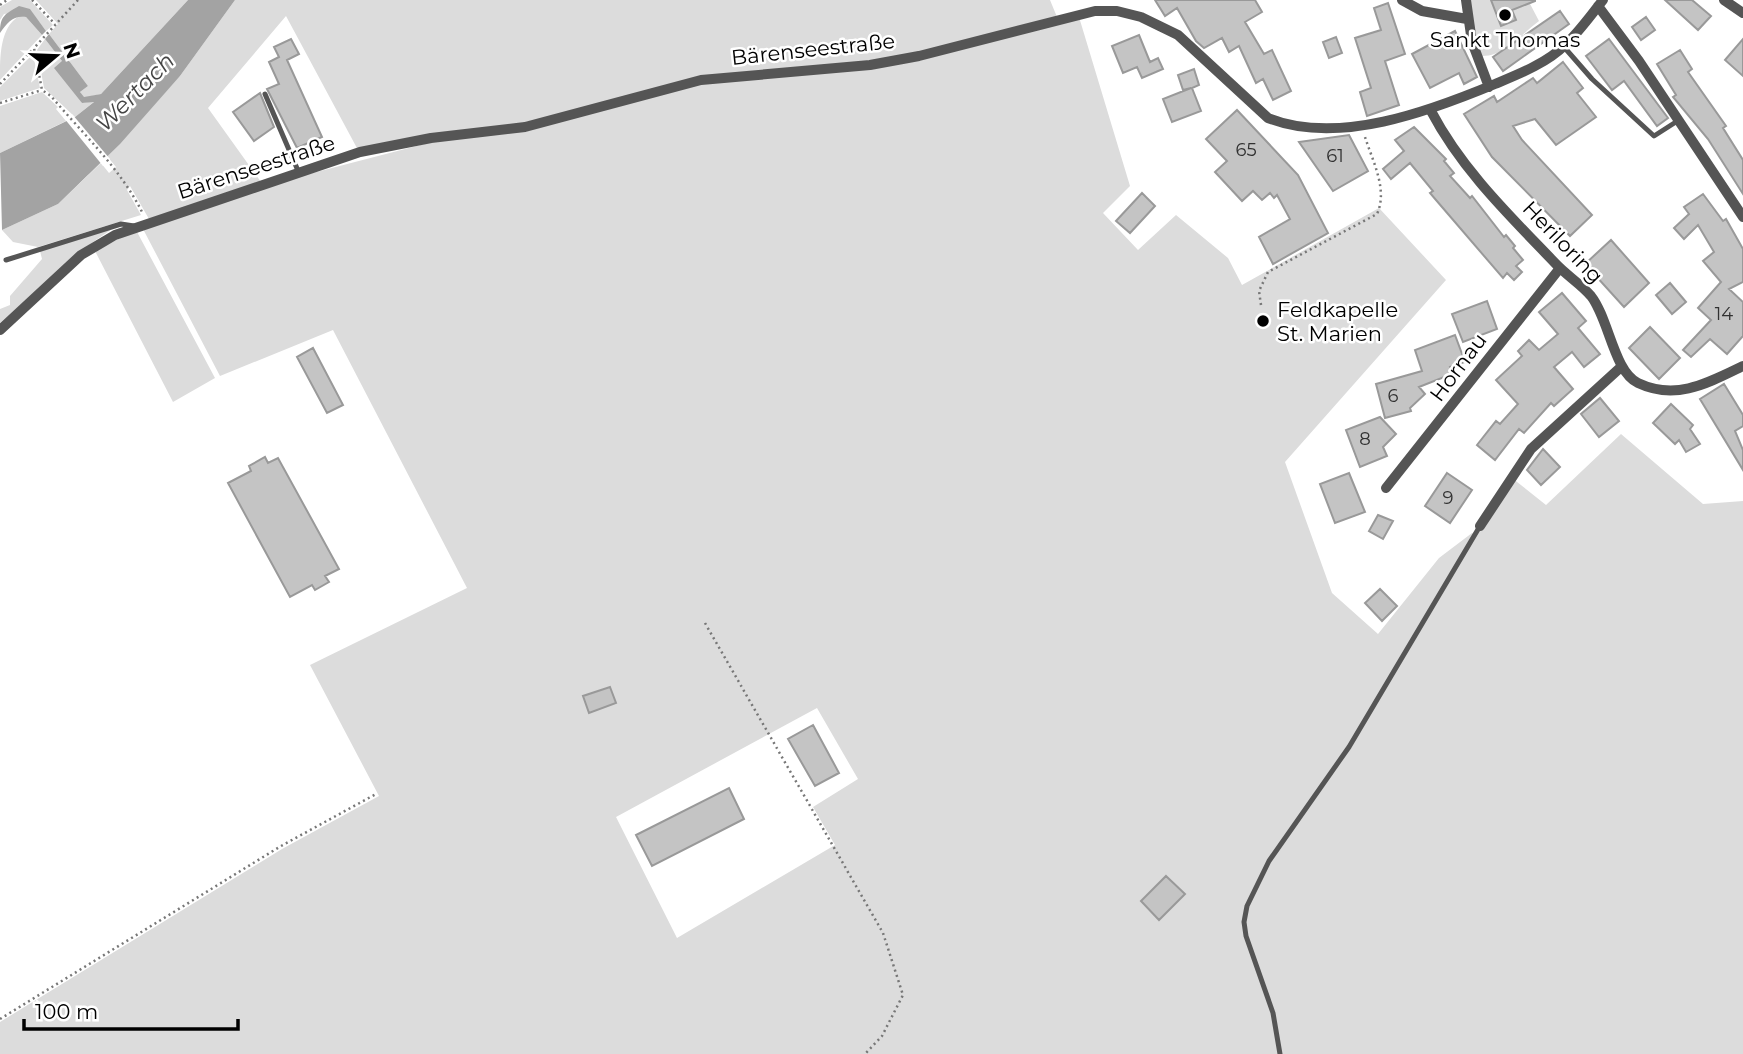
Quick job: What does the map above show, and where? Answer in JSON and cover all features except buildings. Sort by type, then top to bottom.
[{"type":"street","points":[[1402,0],[1422,11],[1466,19]]},
{"type":"street","points":[[1466,0],[1466,19],[1489,87]]},
{"type":"street","points":[[1724,0],[1743,13]]},
{"type":"street","points":[[1601,3],[1743,217]]},
{"type":"street","name":"Bärenseestraße","points":[[0,330],[81,255],[142,225],[360,152],[430,138],[525,127],[701,80],[870,65],[919,56],[1095,11],[1116,11],[1142,17],[1178,35],[1268,118],[1283,124],[1321,129],[1431,111],[1525,72],[1564,47],[1601,3]]},
{"type":"street","name":"Heriloring","points":[[1431,111],[1445,137],[1473,174],[1560,268],[1590,295],[1608,325],[1620,368]]},
{"type":"street","name":"Hornau","points":[[1386,488],[1560,268]]},
{"type":"street","points":[[1480,526],[1531,449],[1620,368],[1635,381],[1660,391],[1693,389],[1743,366]]},
{"type":"lane","points":[[1564,47],[1591,79],[1654,136],[1679,120]]},
{"type":"lane","points":[[265,94],[299,173]]},
{"type":"lane","points":[[6,260],[121,224],[142,225]]},
{"type":"lane","points":[[1280,1054],[1273,1013],[1246,936],[1247,906],[1269,861],[1349,747],[1480,526]]},
{"type":"path","points":[[0,5],[6,0]]},
{"type":"path","points":[[32,0],[55,24]]},
{"type":"path","points":[[0,84],[78,0]]},
{"type":"path","points":[[34,48],[42,90],[60,106],[135,196],[142,225]]},
{"type":"path","points":[[0,103],[42,90]]},
{"type":"path","points":[[1261,304],[1259,291],[1268,272],[1377,214],[1382,202],[1380,186],[1361,124]]},
{"type":"path","points":[[705,623],[883,933],[903,995],[882,1036],[865,1054]]},
{"type":"path","points":[[0,1019],[270,853],[376,794]]},
{"type":"shaded area","points":[[12,0],[30,0],[53,25],[46,31],[30,10],[4,14],[0,20],[0,7]]},
{"type":"shaded area","points":[[36,0],[188,0],[101,94],[83,98],[80,92],[88,86],[49,34],[58,24]]},
{"type":"shaded area","points":[[235,0],[1050,0],[1057,17],[918,53],[870,61],[700,76],[527,123],[358,150],[286,16],[208,108],[261,182],[149,219],[130,186],[127,190],[141,215],[38,247],[13,242],[2,230],[58,204],[101,163],[109,173],[116,167],[107,156],[180,76]]},
{"type":"shaded area","points":[[1470,0],[1528,0],[1539,21],[1505,49],[1481,56],[1475,39]]},
{"type":"shaded area","points":[[19,16],[26,17],[42,35],[0,80],[5,35]]},
{"type":"shaded area","points":[[1079,17],[1130,186],[1103,213],[1138,250],[1176,215],[1228,258],[1242,285],[1379,208],[1446,280],[1285,462],[1332,593],[1378,634],[1439,558],[1472,533],[1476,535],[1512,478],[1546,505],[1621,434],[1703,504],[1743,501],[1743,1054],[0,1054],[0,1022],[282,849],[379,796],[310,665],[467,588],[333,330],[220,376],[143,229],[301,176],[432,142],[702,84],[871,68]],"holes":[[[817,708],[858,779],[813,807],[835,845],[677,938],[616,817]]]},
{"type":"shaded area","points":[[45,39],[62,61],[82,103],[95,101],[75,117],[44,88],[37,50]]},
{"type":"shaded area","points":[[33,54],[40,88],[0,101],[0,87]]},
{"type":"shaded area","points":[[42,92],[58,107],[56,109],[66,121],[0,153],[0,106]]},
{"type":"shaded area","points":[[112,229],[80,251],[0,323],[0,309],[10,305],[10,296],[42,259],[40,251]]},
{"type":"shaded area","points":[[136,230],[215,378],[173,402],[95,251]]},
{"type":"water","name":"Wertach","points":[[188,0],[235,0],[180,76],[120,144],[58,204],[2,230],[0,153],[75,117],[94,102],[82,103],[54,68],[62,61],[45,39],[49,34],[88,86],[80,92],[84,97],[101,94]]},
{"type":"water","points":[[19,6],[30,9],[46,31],[42,35],[26,17],[11,20],[0,33],[4,16]]},
{"type":"pier","points":[[72,114],[110,159],[103,166],[64,118]]},
{"type":"place","name":"Sankt Thomas","points":[[1505,15]]},
{"type":"place","name":"Feldkapelle St. Marien","points":[[1263,321]]}]
